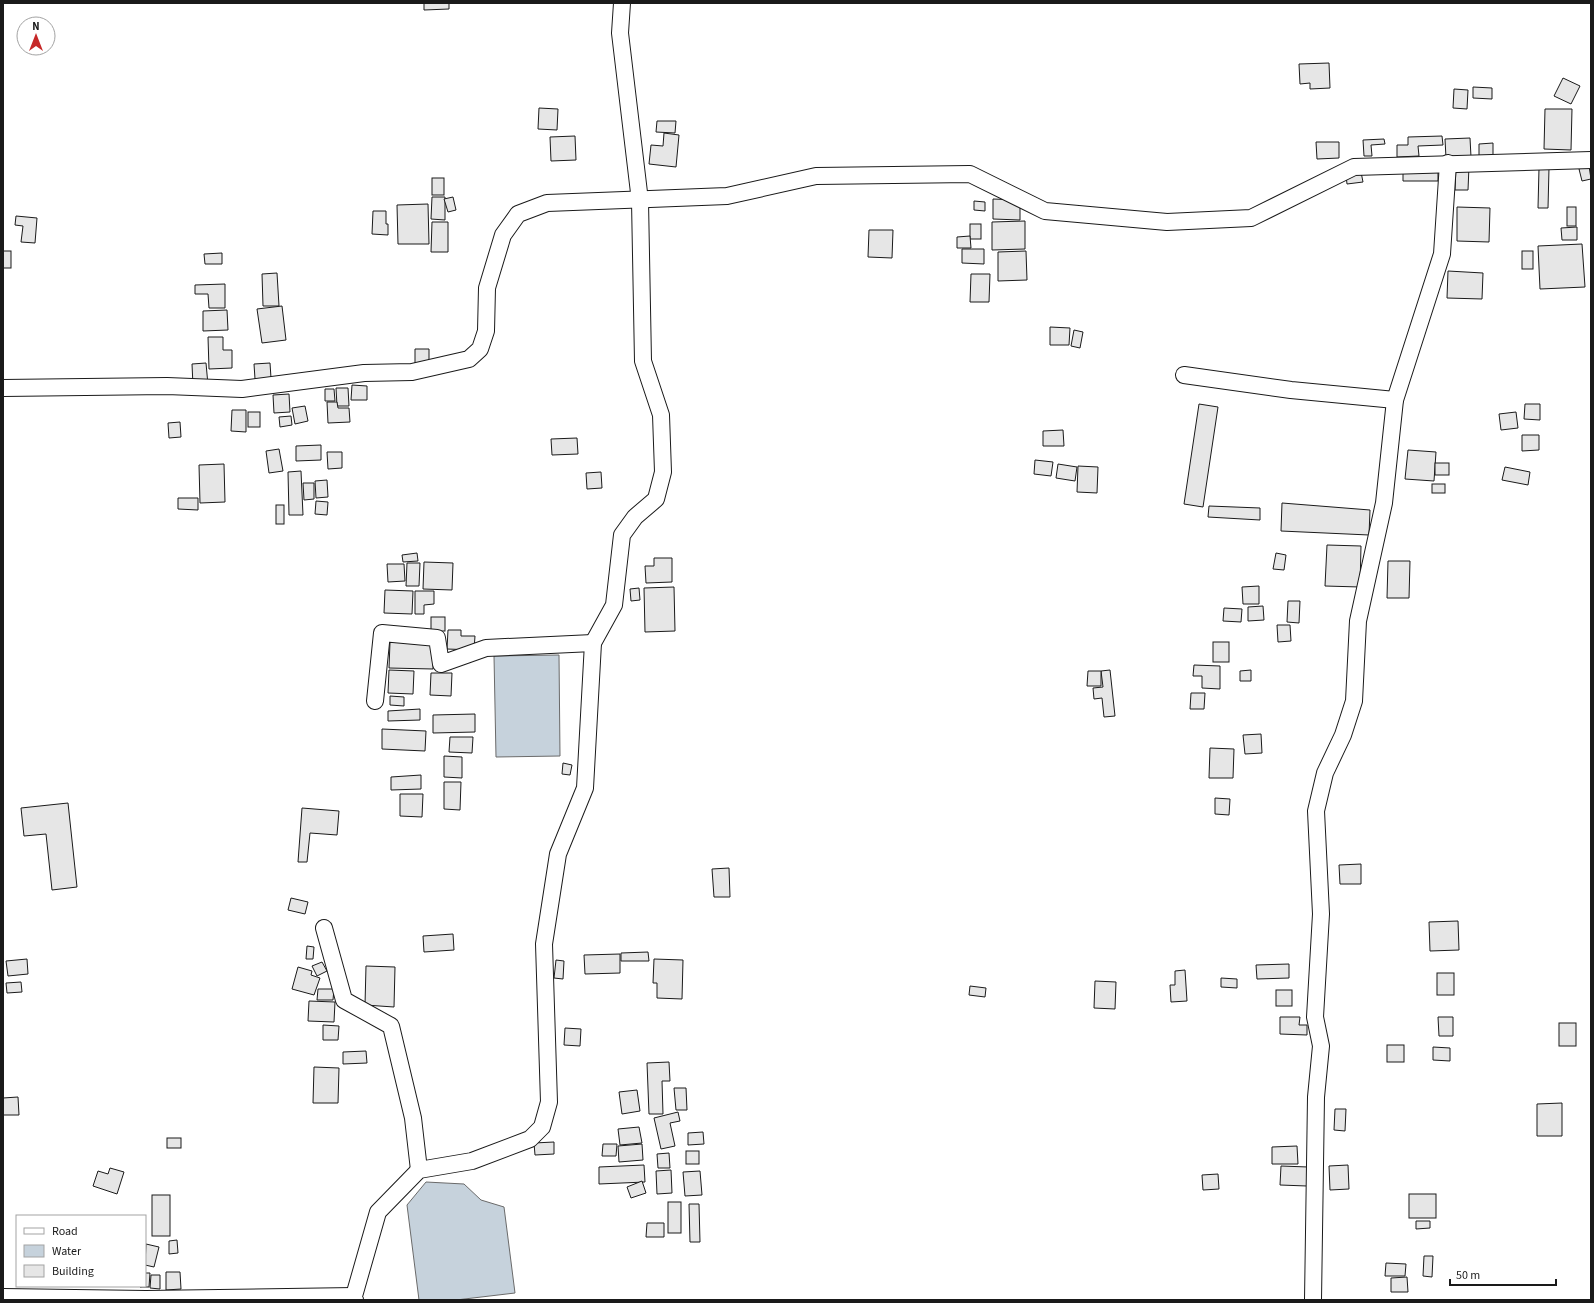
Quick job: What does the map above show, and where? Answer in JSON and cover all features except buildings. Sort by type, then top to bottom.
[{"type":"street","points":[[3,1297],[146,1300],[354,1298],[378,1212],[419,1170],[472,1161],[530,1139],[542,1128],[549,1102],[544,944],[558,854],[585,788],[593,643],[614,605],[622,535],[635,517],[656,499],[663,472],[661,415],[643,361],[640,201],[620,33],[622,3]]},
{"type":"street","points":[[3,388],[167,386],[242,389],[364,373],[412,372],[469,359],[480,349],[486,331],[487,288],[503,235],[518,214],[547,203],[640,201],[727,196],[816,176],[970,174],[1045,211],[1167,222],[1251,218],[1354,166],[1591,160]]},
{"type":"street","points":[[1313,1300],[1316,1097],[1321,1046],[1315,1017],[1321,914],[1316,810],[1325,773],[1343,735],[1354,701],[1358,621],[1384,504],[1395,400],[1442,254],[1448,163]]},
{"type":"street","points":[[1184,375],[1291,390],[1395,400]]},
{"type":"street","points":[[375,701],[382,633],[437,638],[441,664],[486,648],[593,643]]},
{"type":"street","points":[[324,928],[344,1000],[391,1026],[413,1118],[419,1170]]},
{"type":"water","points":[[559,655],[560,756],[496,757],[494,656]]},
{"type":"water","points":[[426,1182],[464,1184],[481,1200],[504,1207],[515,1293],[456,1300],[419,1300],[407,1205]]}]
